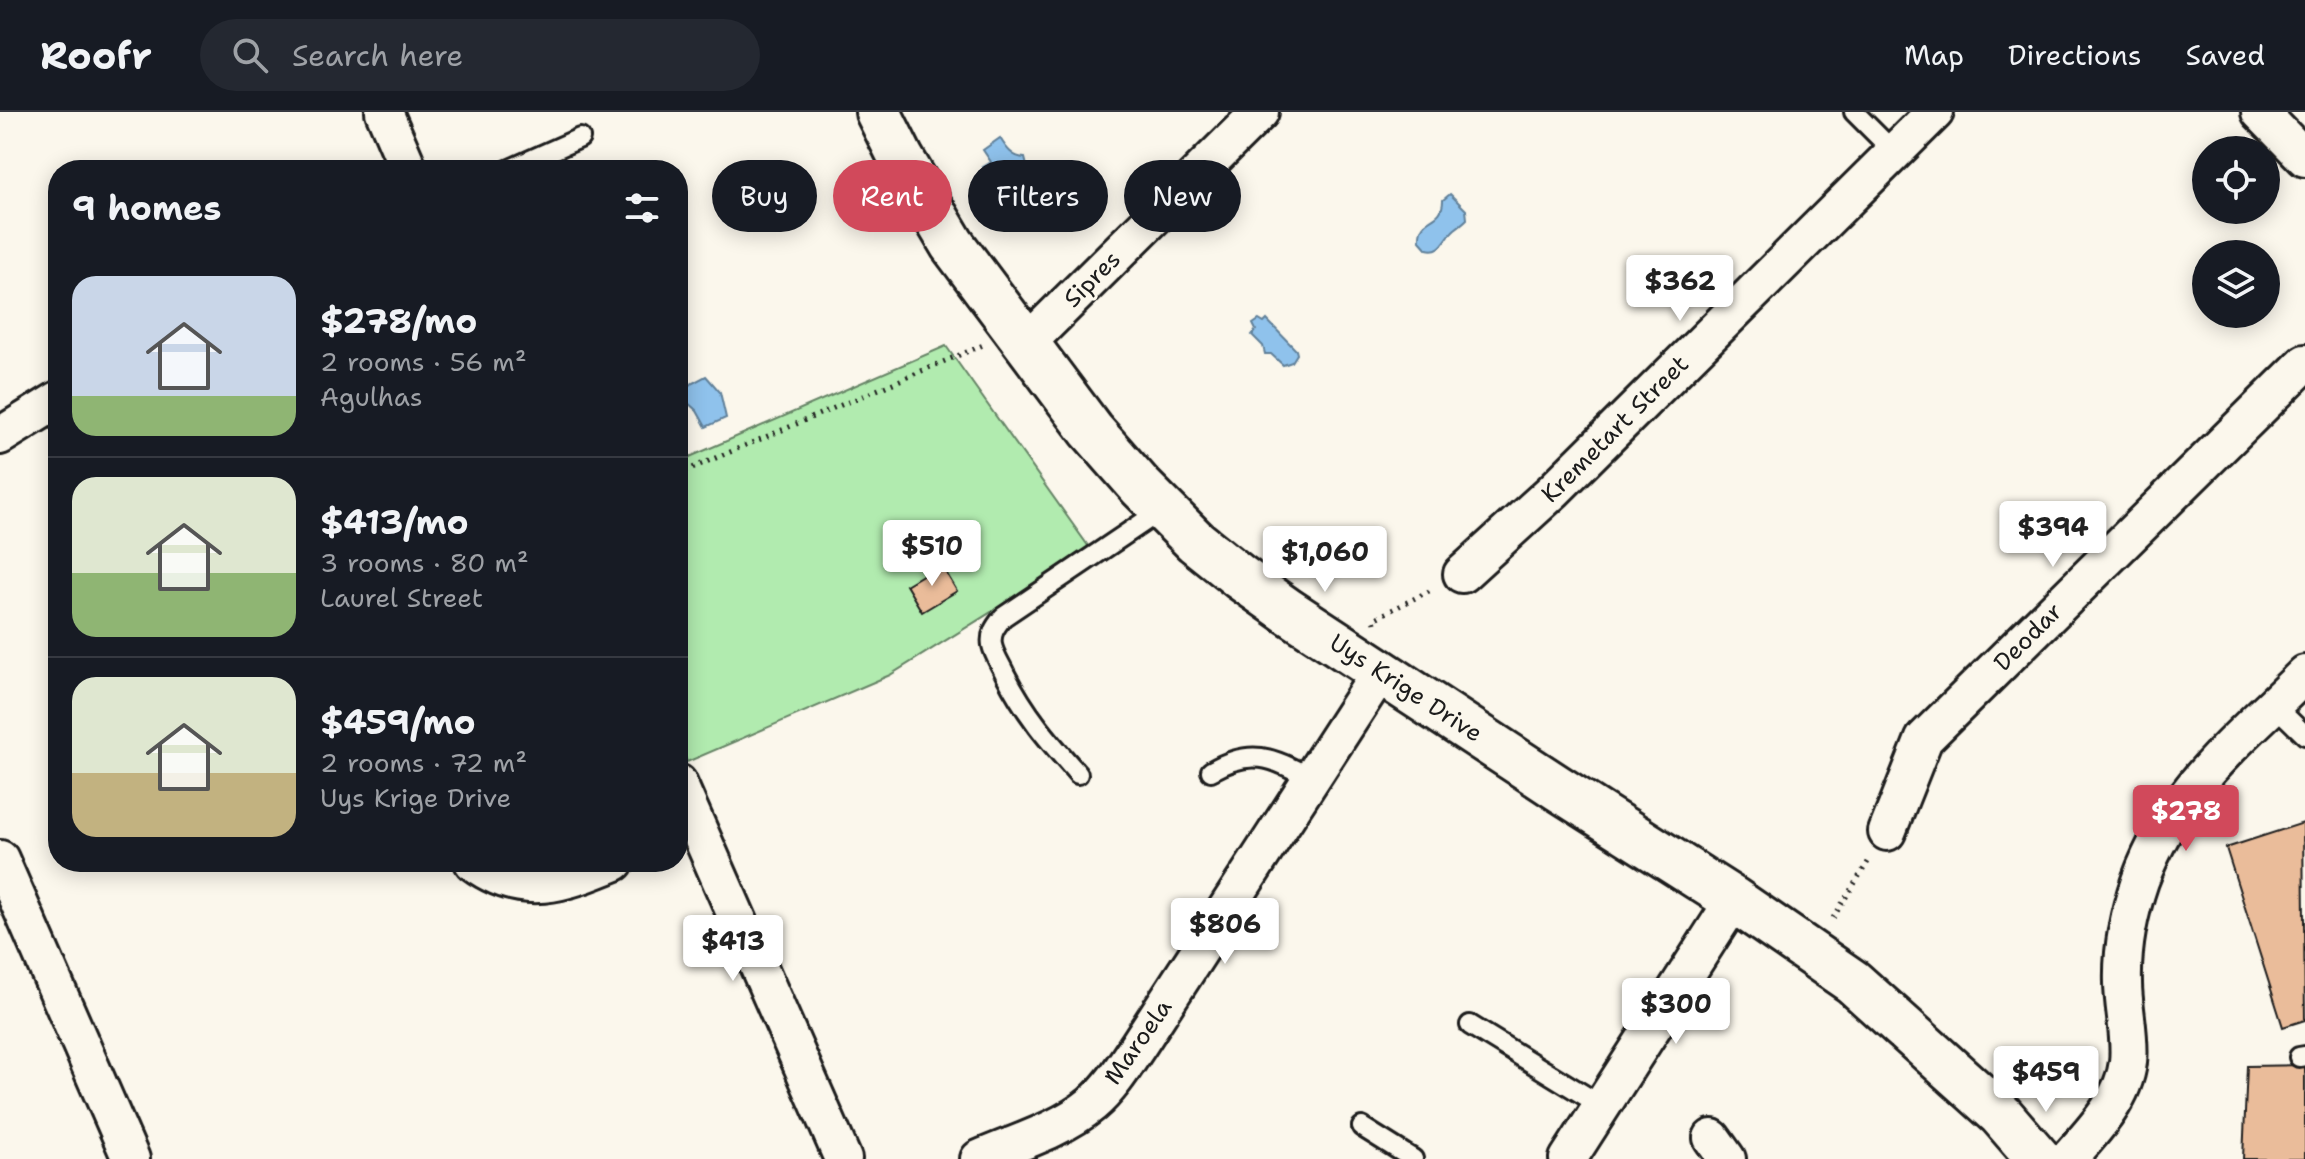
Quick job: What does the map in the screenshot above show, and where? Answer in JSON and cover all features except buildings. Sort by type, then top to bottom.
[{"type":"street","points":[[384,112],[405,160]]},
{"type":"street","name":"Uys Krige Drive","points":[[878,112],[938,223],[1026,344],[1091,430],[1195,541],[1240,577],[1734,900],[1853,982],[2001,1115],[2039,1159]]},
{"type":"street","name":"Sipres","points":[[1026,344],[1260,112]]},
{"type":"street","name":"Kremetart Street","points":[[1462,574],[1553,491],[1935,112]]},
{"type":"street","points":[[2260,112],[2305,158]]},
{"type":"street","name":"Deodar","points":[[1887,832],[1924,739],[2305,363]]},
{"type":"street","points":[[0,436],[48,405]]},
{"type":"street","name":"Maroela","points":[[979,1159],[1075,1117],[1094,1103],[1109,1086],[1381,671]]},
{"type":"street","points":[[2068,1159],[2106,1115],[2128,1062],[2123,956],[2133,907],[2150,858],[2183,798],[2202,773],[2305,674]]},
{"type":"street","points":[[688,832],[843,1159]]},
{"type":"street","points":[[0,859],[131,1159]]},
{"type":"street","points":[[490,872],[520,883],[543,885],[566,882],[590,872]]},
{"type":"street","points":[[1568,1159],[1734,900]]},
{"type":"lane","points":[[1854,112],[1894,152]]},
{"type":"lane","points":[[530,160],[580,138]]},
{"type":"lane","points":[[1078,774],[1022,707],[992,645],[995,627],[1003,617],[1163,509]]},
{"type":"lane","points":[[2274,705],[2305,735]]},
{"type":"lane","points":[[1211,771],[1232,760],[1263,756],[1311,778]]},
{"type":"lane","points":[[1470,1025],[1602,1106]]},
{"type":"lane","points":[[1362,1127],[1413,1159]]},
{"type":"path","points":[[688,470],[981,345],[1026,344]]},
{"type":"path","points":[[1381,671],[1374,619],[1462,574]]},
{"type":"path","points":[[1833,918],[1887,832]]},
{"type":"green space","points":[[946,346],[1091,550],[890,675],[688,762],[688,458]]},
{"type":"water","points":[[1000,138],[1007,149],[1026,160],[990,160],[983,150]]},
{"type":"water","points":[[1450,194],[1466,210],[1467,219],[1440,247],[1427,249],[1420,241],[1420,233],[1426,223],[1439,213],[1443,200]]},
{"type":"water","points":[[1259,320],[1264,323],[1267,320],[1296,350],[1292,362],[1283,365],[1271,354],[1265,354],[1263,346],[1252,335],[1256,330],[1253,324]]},
{"type":"water","points":[[706,376],[720,392],[726,418],[706,427],[688,403],[688,385]]}]
